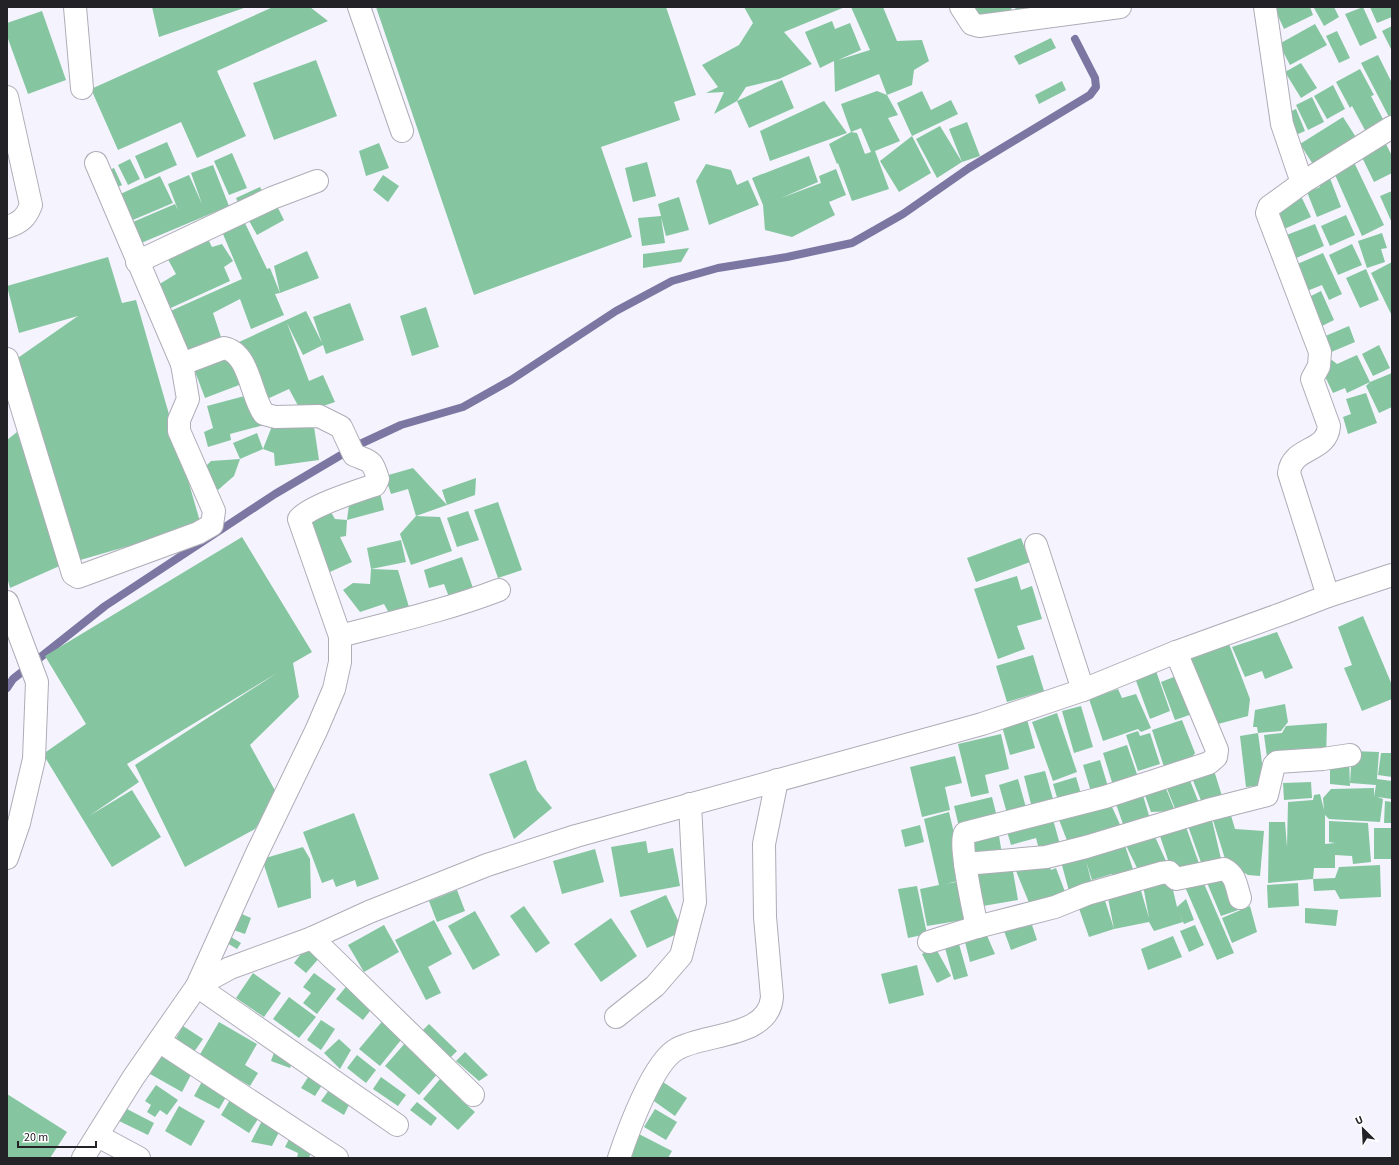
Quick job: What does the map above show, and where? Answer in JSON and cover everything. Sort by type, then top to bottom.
[{"type":"street","points":[[75,7],[82,88]]},
{"type":"street","points":[[359,7],[402,131]]},
{"type":"street","points":[[962,7],[972,24],[979,26],[1120,7]]},
{"type":"street","points":[[1265,7],[1282,124],[1302,183]]},
{"type":"street","points":[[7,97],[31,205],[27,216],[18,224],[7,227]]},
{"type":"street","points":[[1328,596],[1289,473],[1290,466],[1294,459],[1325,440],[1328,433],[1329,426],[1312,379],[1321,357],[1267,213],[1269,207],[1302,183],[1392,127]]},
{"type":"street","points":[[7,359],[71,570],[78,576],[198,533],[212,525],[214,511],[179,431],[179,420],[188,399],[182,364],[137,262],[96,163]]},
{"type":"street","points":[[137,262],[272,198],[316,181]]},
{"type":"street","points":[[83,1158],[159,1041],[197,986],[257,853],[316,731],[334,689],[340,662],[340,636],[299,519],[305,513],[377,483],[376,473],[370,460],[351,448],[338,424],[320,416],[275,417],[264,414],[240,358],[231,349],[224,348],[182,364]]},
{"type":"street","points":[[1036,545],[1083,690]]},
{"type":"street","points":[[197,986],[230,968],[312,938],[369,912],[487,864],[576,836],[982,724],[1083,690],[1176,652],[1284,614],[1328,596],[1392,575]]},
{"type":"street","points":[[340,636],[407,620],[469,602],[499,590]]},
{"type":"street","points":[[7,602],[19,647],[37,682],[34,759],[19,823],[7,858]]},
{"type":"street","points":[[977,927],[965,864],[962,838],[965,833],[1105,797],[1209,763],[1216,757],[1217,750],[1176,652]]},
{"type":"street","points":[[965,864],[1046,857],[1086,847],[1200,812],[1267,795],[1274,765],[1277,762],[1323,759],[1350,755]]},
{"type":"street","points":[[619,1158],[654,1074],[668,1056],[676,1049],[736,1032],[766,1016],[771,1006],[772,997],[765,917],[764,844],[777,780]]},
{"type":"street","points":[[616,1017],[655,986],[681,956],[695,902],[690,804]]},
{"type":"street","points":[[929,942],[977,927],[1055,907],[1088,894],[1169,872],[1176,880],[1224,869],[1232,873],[1240,898]]},
{"type":"street","points":[[312,938],[473,1095]]},
{"type":"street","points":[[197,986],[397,1125]]},
{"type":"street","points":[[159,1041],[337,1158]]},
{"type":"street","points":[[98,1136],[139,1158]]},
{"type":"building","points":[[152,7],[244,7],[244,8],[159,37]]},
{"type":"building","points":[[273,7],[310,7],[328,21],[217,71],[246,136],[197,158],[181,122],[118,150],[91,89]]},
{"type":"building","points":[[376,7],[666,7],[696,95],[674,102],[680,120],[601,147],[632,237],[474,295]]},
{"type":"building","points":[[744,7],[845,7],[784,32],[812,64],[779,79],[746,87],[737,101],[714,114],[724,92],[706,93],[718,87],[702,65],[739,45],[753,23]]},
{"type":"building","points":[[851,7],[883,7],[897,41],[922,40],[929,61],[914,70],[912,85],[887,95],[879,74],[835,92],[834,61],[820,68],[805,32],[832,21],[835,29],[850,23],[861,50],[838,60],[870,50]]},
{"type":"building","points":[[970,7],[1011,7],[1012,12],[974,22]]},
{"type":"building","points":[[1015,7],[1034,7],[1034,8],[1016,11]]},
{"type":"building","points":[[1274,7],[1310,7],[1313,15],[1284,29]]},
{"type":"building","points":[[1334,7],[1339,17],[1324,26],[1314,8]]},
{"type":"building","points":[[1363,7],[1377,38],[1360,46],[1345,14]]},
{"type":"building","points":[[1370,7],[1392,7],[1392,17],[1377,23]]},
{"type":"building","points":[[42,11],[66,80],[28,94],[7,36],[7,23]]},
{"type":"building","points":[[1315,24],[1327,45],[1290,65],[1279,44]]},
{"type":"building","points":[[1392,26],[1392,51],[1382,31]]},
{"type":"building","points":[[1337,31],[1350,58],[1339,63],[1326,36]]},
{"type":"building","points":[[1051,38],[1056,48],[1019,65],[1014,56]]},
{"type":"building","points":[[1378,55],[1392,83],[1392,118],[1390,119],[1361,63]]},
{"type":"building","points":[[316,60],[337,116],[274,140],[253,83]]},
{"type":"building","points":[[1301,63],[1317,88],[1301,98],[1285,72]]},
{"type":"building","points":[[1360,69],[1374,95],[1371,96],[1385,123],[1366,132],[1352,106],[1350,108],[1336,82]]},
{"type":"building","points":[[782,80],[794,108],[749,128],[737,101]]},
{"type":"building","points":[[1062,81],[1066,90],[1039,104],[1035,95]]},
{"type":"building","points":[[1333,85],[1345,109],[1327,119],[1314,96]]},
{"type":"building","points":[[877,91],[887,95],[898,115],[888,118],[900,141],[875,151],[889,189],[852,201],[838,163],[837,164],[829,144],[851,132],[841,104]],"holes":[[[861,128],[871,152],[865,154],[857,133],[851,132]]]},
{"type":"building","points":[[922,91],[931,110],[951,100],[958,114],[912,136],[897,103]]},
{"type":"building","points":[[1312,97],[1324,122],[1308,130],[1296,105]]},
{"type":"building","points":[[824,101],[847,133],[770,161],[760,131]]},
{"type":"building","points":[[1296,109],[1305,131],[1291,137],[1282,115]]},
{"type":"building","points":[[1343,117],[1359,142],[1316,169],[1300,144]]},
{"type":"building","points":[[967,122],[980,156],[962,162],[949,129]]},
{"type":"building","points":[[940,126],[962,162],[937,178],[916,139]]},
{"type":"building","points":[[912,136],[931,173],[899,192],[880,161]]},
{"type":"building","points":[[1383,138],[1392,156],[1392,173],[1374,182],[1358,149]]},
{"type":"building","points":[[167,142],[177,165],[145,179],[135,156]]},
{"type":"building","points":[[379,143],[389,168],[366,176],[359,151]]},
{"type":"building","points":[[232,153],[247,188],[229,195],[214,161]]},
{"type":"building","points":[[809,156],[818,182],[781,198],[821,183],[819,176],[836,169],[846,195],[829,202],[835,215],[792,237],[765,230],[763,205],[752,178]]},
{"type":"building","points":[[1352,158],[1384,225],[1362,236],[1332,168]]},
{"type":"building","points":[[130,159],[140,179],[128,185],[118,165]]},
{"type":"building","points":[[647,162],[656,196],[633,202],[625,168]]},
{"type":"building","points":[[706,164],[731,170],[737,185],[748,180],[759,205],[709,225],[696,181]]},
{"type":"building","points":[[213,165],[229,206],[134,246],[126,225],[175,204],[178,210],[168,184],[189,175],[202,204],[191,173]]},
{"type":"building","points":[[114,168],[122,185],[114,189],[106,171]]},
{"type":"building","points":[[1328,173],[1341,207],[1317,217],[1307,192],[1320,187],[1316,178]]},
{"type":"building","points":[[383,175],[399,186],[388,202],[373,190]]},
{"type":"building","points":[[160,176],[173,203],[128,222],[116,196]]},
{"type":"building","points":[[260,187],[266,198],[241,209],[236,198]]},
{"type":"building","points":[[1392,191],[1392,223],[1380,196]]},
{"type":"building","points":[[1300,194],[1311,217],[1282,230],[1272,207]]},
{"type":"building","points":[[679,197],[689,230],[666,236],[661,217],[665,243],[642,246],[638,218],[661,216],[658,204]]},
{"type":"building","points":[[275,202],[284,220],[257,235],[247,217]]},
{"type":"building","points":[[1346,215],[1355,235],[1330,246],[1321,226]]},
{"type":"building","points":[[244,221],[267,269],[270,268],[280,293],[275,294],[284,315],[251,329],[240,299],[213,313],[223,343],[184,358],[166,313],[242,279],[223,234]]},
{"type":"building","points":[[1315,224],[1324,246],[1294,259],[1284,236]]},
{"type":"building","points":[[1382,233],[1387,248],[1381,249],[1385,262],[1367,268],[1358,241]]},
{"type":"building","points":[[206,235],[212,247],[222,244],[233,261],[224,267],[230,281],[162,312],[153,288],[176,274],[165,254]]},
{"type":"building","points":[[1352,244],[1362,265],[1338,275],[1329,255]]},
{"type":"building","points":[[689,248],[681,262],[643,268],[643,254]]},
{"type":"building","points":[[307,251],[319,278],[280,293],[274,266]]},
{"type":"building","points":[[1323,253],[1342,294],[1329,300],[1322,285],[1307,291],[1295,265]]},
{"type":"building","points":[[108,257],[122,303],[136,300],[201,525],[70,563],[12,362],[78,316],[19,333],[7,286]]},
{"type":"building","points":[[1392,262],[1392,316],[1371,273]]},
{"type":"building","points":[[1366,269],[1379,300],[1360,308],[1346,278]]},
{"type":"building","points":[[1321,291],[1334,320],[1320,327],[1307,298]]},
{"type":"building","points":[[350,303],[364,340],[326,354],[323,345],[303,355],[287,323],[309,381],[323,375],[335,402],[302,413],[289,389],[265,400],[239,342],[306,311],[322,343],[313,317]]},
{"type":"building","points":[[426,307],[439,347],[412,356],[400,316]]},
{"type":"building","points":[[1349,326],[1355,342],[1329,353],[1323,337]]},
{"type":"building","points":[[1379,345],[1390,368],[1373,376],[1362,354]]},
{"type":"building","points":[[235,353],[247,382],[205,398],[194,369]]},
{"type":"building","points":[[1357,355],[1370,382],[1347,393],[1345,388],[1333,393],[1320,366],[1332,360],[1337,364]]},
{"type":"building","points":[[1392,373],[1392,407],[1379,413],[1366,386],[1370,382]]},
{"type":"building","points":[[1366,393],[1377,423],[1348,434],[1343,417],[1351,414],[1346,399]]},
{"type":"building","points":[[252,394],[264,425],[230,434],[231,440],[208,447],[204,432],[213,428],[207,406]]},
{"type":"building","points":[[313,420],[319,460],[275,466],[274,453],[263,449],[272,426]]},
{"type":"building","points":[[17,432],[64,564],[10,588],[7,577],[7,440]]},
{"type":"building","points":[[257,433],[263,449],[240,459],[233,443]]},
{"type":"building","points":[[240,459],[234,476],[218,490],[201,471],[211,461]]},
{"type":"building","points":[[413,468],[447,505],[416,516],[408,489],[391,494],[385,476]]},
{"type":"building","points":[[476,478],[475,495],[447,505],[442,490]]},
{"type":"building","points":[[378,484],[384,510],[347,520],[350,497]]},
{"type":"building","points":[[498,502],[522,570],[498,578],[474,510]]},
{"type":"building","points":[[328,507],[335,519],[347,520],[346,536],[340,537],[352,562],[321,576],[309,512]]},
{"type":"building","points":[[468,511],[479,540],[457,547],[447,518]]},
{"type":"building","points":[[416,516],[440,517],[452,551],[411,565],[400,534]]},
{"type":"building","points":[[242,537],[312,652],[293,663],[299,697],[250,745],[277,794],[255,829],[185,867],[135,765],[277,673],[127,764],[139,782],[89,816],[132,790],[161,837],[112,867],[43,754],[86,724],[45,656]]},
{"type":"building","points":[[1021,538],[1030,562],[976,582],[967,558]]},
{"type":"building","points":[[401,540],[406,562],[371,569],[367,548]]},
{"type":"building","points":[[462,557],[473,588],[449,597],[444,584],[429,588],[424,570]]},
{"type":"building","points":[[371,569],[398,570],[409,607],[389,613],[384,604],[360,612],[343,590],[353,583],[370,584]]},
{"type":"building","points":[[1017,576],[1021,590],[1032,586],[1042,619],[1017,626],[1025,649],[998,659],[974,589]]},
{"type":"building","points":[[1363,616],[1392,685],[1392,699],[1362,711],[1344,668],[1352,665],[1338,627]]},
{"type":"building","points":[[1277,632],[1293,668],[1265,679],[1262,671],[1245,677],[1232,647]]},
{"type":"building","points":[[1229,644],[1250,699],[1248,716],[1218,724],[1210,704],[1200,705],[1189,655]]},
{"type":"building","points":[[1033,655],[1044,691],[1007,702],[996,666]]},
{"type":"building","points":[[1156,671],[1170,711],[1150,719],[1135,678]]},
{"type":"building","points":[[1184,673],[1198,712],[1175,720],[1161,682]]},
{"type":"building","points":[[1118,689],[1122,698],[1136,694],[1151,728],[1141,732],[1138,729],[1103,741],[1089,699]]},
{"type":"building","points":[[1285,704],[1288,722],[1281,731],[1258,733],[1257,727],[1253,727],[1255,710]]},
{"type":"building","points":[[1081,706],[1093,747],[1074,753],[1062,711]]},
{"type":"building","points":[[1057,713],[1077,772],[1053,781],[1032,722]]},
{"type":"building","points":[[1026,716],[1035,748],[1010,755],[1001,723]]},
{"type":"building","points":[[1182,720],[1195,753],[1187,764],[1166,773],[1152,730]]},
{"type":"building","points":[[1327,723],[1326,758],[1267,757],[1264,735],[1282,733],[1286,726]]},
{"type":"building","points":[[1138,731],[1140,736],[1150,733],[1160,764],[1138,771],[1126,735]]},
{"type":"building","points":[[1258,733],[1265,785],[1246,787],[1240,736]]},
{"type":"building","points":[[1001,734],[1009,769],[985,775],[989,793],[971,797],[958,744]]},
{"type":"building","points":[[1127,745],[1140,783],[1115,792],[1103,753]]},
{"type":"building","points":[[1352,751],[1379,752],[1377,779],[1392,781],[1392,799],[1377,797],[1383,799],[1380,822],[1329,819],[1325,815],[1325,844],[1335,843],[1329,842],[1329,821],[1368,823],[1371,862],[1353,864],[1352,856],[1335,855],[1335,868],[1314,868],[1313,879],[1268,883],[1269,822],[1285,822],[1287,847],[1288,802],[1313,800],[1314,795],[1320,794],[1324,810],[1323,798],[1331,789],[1374,788],[1374,797],[1376,785],[1350,783]]},
{"type":"building","points":[[1381,753],[1392,753],[1392,777],[1378,775]]},
{"type":"building","points":[[955,756],[962,783],[945,787],[950,810],[922,817],[910,767]]},
{"type":"building","points":[[1349,757],[1350,786],[1330,784],[1330,759]]},
{"type":"building","points":[[526,760],[537,790],[552,808],[514,839],[489,774]]},
{"type":"building","points":[[1100,760],[1109,790],[1092,795],[1083,765]]},
{"type":"building","points":[[1212,764],[1222,796],[1202,803],[1190,773]]},
{"type":"building","points":[[1045,771],[1055,806],[1033,812],[1024,776]]},
{"type":"building","points":[[1187,773],[1199,803],[1176,811],[1164,781]]},
{"type":"building","points":[[1076,777],[1082,797],[1059,804],[1053,784]]},
{"type":"building","points":[[1018,779],[1027,811],[1008,817],[999,785]]},
{"type":"building","points":[[1163,781],[1175,811],[1151,812],[1142,787]]},
{"type":"building","points":[[1311,782],[1312,798],[1284,800],[1283,783]]},
{"type":"building","points":[[1142,792],[1150,819],[1124,827],[1116,804]]},
{"type":"building","points":[[992,797],[998,821],[960,831],[954,806]]},
{"type":"building","points":[[1108,798],[1122,829],[1068,843],[1056,812]]},
{"type":"building","points":[[1385,801],[1392,802],[1392,823],[1384,823]]},
{"type":"building","points":[[949,812],[965,879],[946,884],[961,881],[969,919],[927,926],[920,889],[939,885],[924,819]]},
{"type":"building","points":[[1230,812],[1235,829],[1264,831],[1260,876],[1248,875],[1226,862],[1212,817]]},
{"type":"building","points":[[354,813],[379,879],[357,887],[355,880],[336,887],[333,879],[322,883],[303,832]]},
{"type":"building","points":[[1052,816],[1061,848],[1040,853],[1036,838],[1011,845],[1006,828]]},
{"type":"building","points":[[1211,816],[1222,863],[1204,871],[1187,823]]},
{"type":"building","points":[[920,825],[924,842],[905,847],[901,830]]},
{"type":"building","points":[[1186,827],[1201,869],[1173,875],[1160,836]]},
{"type":"building","points":[[1151,828],[1166,861],[1137,868],[1122,837]]},
{"type":"building","points":[[1374,828],[1392,828],[1392,859],[1374,859]]},
{"type":"building","points":[[998,830],[1002,854],[968,859],[964,835]]},
{"type":"building","points":[[1122,837],[1134,872],[1115,878],[1112,874],[1092,880],[1086,861],[1092,884],[1069,891],[1060,858]]},
{"type":"building","points":[[646,841],[648,853],[673,848],[680,886],[620,897],[611,847]]},
{"type":"building","points":[[303,847],[310,859],[311,898],[278,908],[262,859]]},
{"type":"building","points":[[595,849],[604,882],[562,894],[553,861]]},
{"type":"building","points":[[1011,860],[1018,900],[977,907],[971,866]]},
{"type":"building","points":[[1048,862],[1051,870],[1056,868],[1067,897],[1032,910],[1014,866]]},
{"type":"building","points":[[1380,865],[1381,897],[1340,899],[1335,890],[1314,891],[1313,879],[1335,878],[1339,867]]},
{"type":"building","points":[[1228,872],[1244,908],[1221,916],[1205,878]]},
{"type":"building","points":[[1169,873],[1177,907],[1186,899],[1194,920],[1184,924],[1178,910],[1183,922],[1154,931],[1149,922],[1114,929],[1107,893],[1139,884],[1149,918],[1142,880]]},
{"type":"building","points":[[1202,879],[1234,953],[1217,960],[1185,887]]},
{"type":"building","points":[[1298,883],[1299,906],[1268,908],[1267,885]]},
{"type":"building","points":[[917,886],[927,934],[908,938],[898,889]]},
{"type":"building","points":[[457,890],[465,911],[437,922],[429,901]]},
{"type":"building","points":[[1102,891],[1114,929],[1089,937],[1076,900]]},
{"type":"building","points":[[666,895],[683,931],[647,948],[630,911]]},
{"type":"building","points":[[524,906],[550,943],[536,953],[510,916]]},
{"type":"building","points":[[1250,906],[1257,932],[1232,943],[1222,918]]},
{"type":"building","points":[[1305,908],[1338,910],[1336,926],[1305,923]]},
{"type":"building","points":[[235,911],[251,918],[245,934],[228,928]]},
{"type":"building","points":[[475,911],[500,955],[473,970],[448,926]]},
{"type":"building","points":[[611,918],[637,956],[601,982],[574,944]]},
{"type":"building","points":[[434,920],[452,954],[428,967],[441,993],[426,1000],[395,940]]},
{"type":"building","points":[[1031,922],[1037,940],[1011,950],[1004,931]]},
{"type":"building","points":[[384,925],[399,952],[364,972],[348,945]]},
{"type":"building","points":[[1195,925],[1204,945],[1189,952],[1180,931]]},
{"type":"building","points":[[985,931],[995,954],[970,962],[964,938]]},
{"type":"building","points":[[226,934],[241,943],[237,949],[222,940]]},
{"type":"building","points":[[1173,936],[1182,957],[1148,970],[1141,949]]},
{"type":"building","points":[[957,937],[968,976],[954,980],[943,941]]},
{"type":"building","points":[[308,945],[321,956],[306,973],[294,963]]},
{"type":"building","points":[[935,947],[951,976],[937,983],[922,954]]},
{"type":"building","points":[[917,965],[924,995],[889,1004],[881,974]]},
{"type":"building","points":[[253,973],[281,993],[264,1017],[236,998]]},
{"type":"building","points":[[314,973],[336,989],[317,1014],[303,1003],[311,993],[303,987]]},
{"type":"building","points":[[349,983],[376,1003],[363,1020],[336,999]]},
{"type":"building","points":[[289,997],[316,1017],[299,1038],[273,1019]]},
{"type":"building","points":[[385,1018],[405,1035],[380,1066],[359,1049]]},
{"type":"building","points":[[321,1020],[335,1029],[321,1050],[307,1040]]},
{"type":"building","points":[[219,1022],[257,1044],[245,1065],[258,1073],[250,1086],[199,1056]]},
{"type":"building","points":[[429,1024],[457,1051],[447,1061],[420,1033]]},
{"type":"building","points":[[183,1026],[203,1039],[194,1052],[175,1040]]},
{"type":"building","points":[[339,1039],[351,1050],[340,1069],[324,1053]]},
{"type":"building","points":[[406,1042],[440,1071],[419,1095],[385,1066]]},
{"type":"building","points":[[276,1047],[295,1054],[290,1068],[271,1061]]},
{"type":"building","points":[[162,1051],[194,1069],[182,1092],[150,1074]]},
{"type":"building","points":[[465,1052],[488,1075],[479,1081],[456,1061]]},
{"type":"building","points":[[357,1055],[376,1070],[366,1083],[347,1068]]},
{"type":"building","points":[[314,1068],[327,1077],[315,1096],[301,1088]]},
{"type":"building","points":[[446,1072],[468,1092],[461,1100],[475,1112],[458,1130],[423,1099]]},
{"type":"building","points":[[381,1077],[406,1095],[398,1106],[373,1089]]},
{"type":"building","points":[[204,1078],[229,1092],[219,1109],[194,1096]]},
{"type":"building","points":[[663,1082],[687,1098],[675,1116],[651,1099]]},
{"type":"building","points":[[334,1083],[353,1097],[344,1115],[321,1101]]},
{"type":"building","points":[[156,1085],[178,1100],[167,1115],[160,1110],[155,1117],[147,1112],[151,1105],[145,1101]]},
{"type":"building","points":[[234,1093],[263,1111],[249,1133],[221,1115]]},
{"type":"building","points":[[7,1094],[67,1132],[50,1158],[7,1158]]},
{"type":"building","points":[[417,1102],[437,1118],[431,1126],[410,1110]]},
{"type":"building","points":[[179,1106],[205,1121],[191,1146],[165,1131]]},
{"type":"building","points":[[125,1108],[154,1123],[148,1135],[119,1121]]},
{"type":"building","points":[[655,1109],[677,1122],[666,1140],[644,1127]]},
{"type":"building","points":[[265,1115],[283,1124],[272,1146],[251,1142]]},
{"type":"building","points":[[293,1131],[313,1147],[309,1158],[297,1158],[298,1153],[285,1147]]},
{"type":"building","points":[[637,1133],[672,1151],[668,1158],[625,1158]]},
{"type":"waterway","points":[[7,688],[13,679],[105,606],[275,494],[358,445],[401,425],[463,407],[511,380],[616,311],[672,281],[718,268],[787,257],[852,243],[903,214],[969,168],[1090,95],[1096,87],[1095,78],[1075,39]]}]
